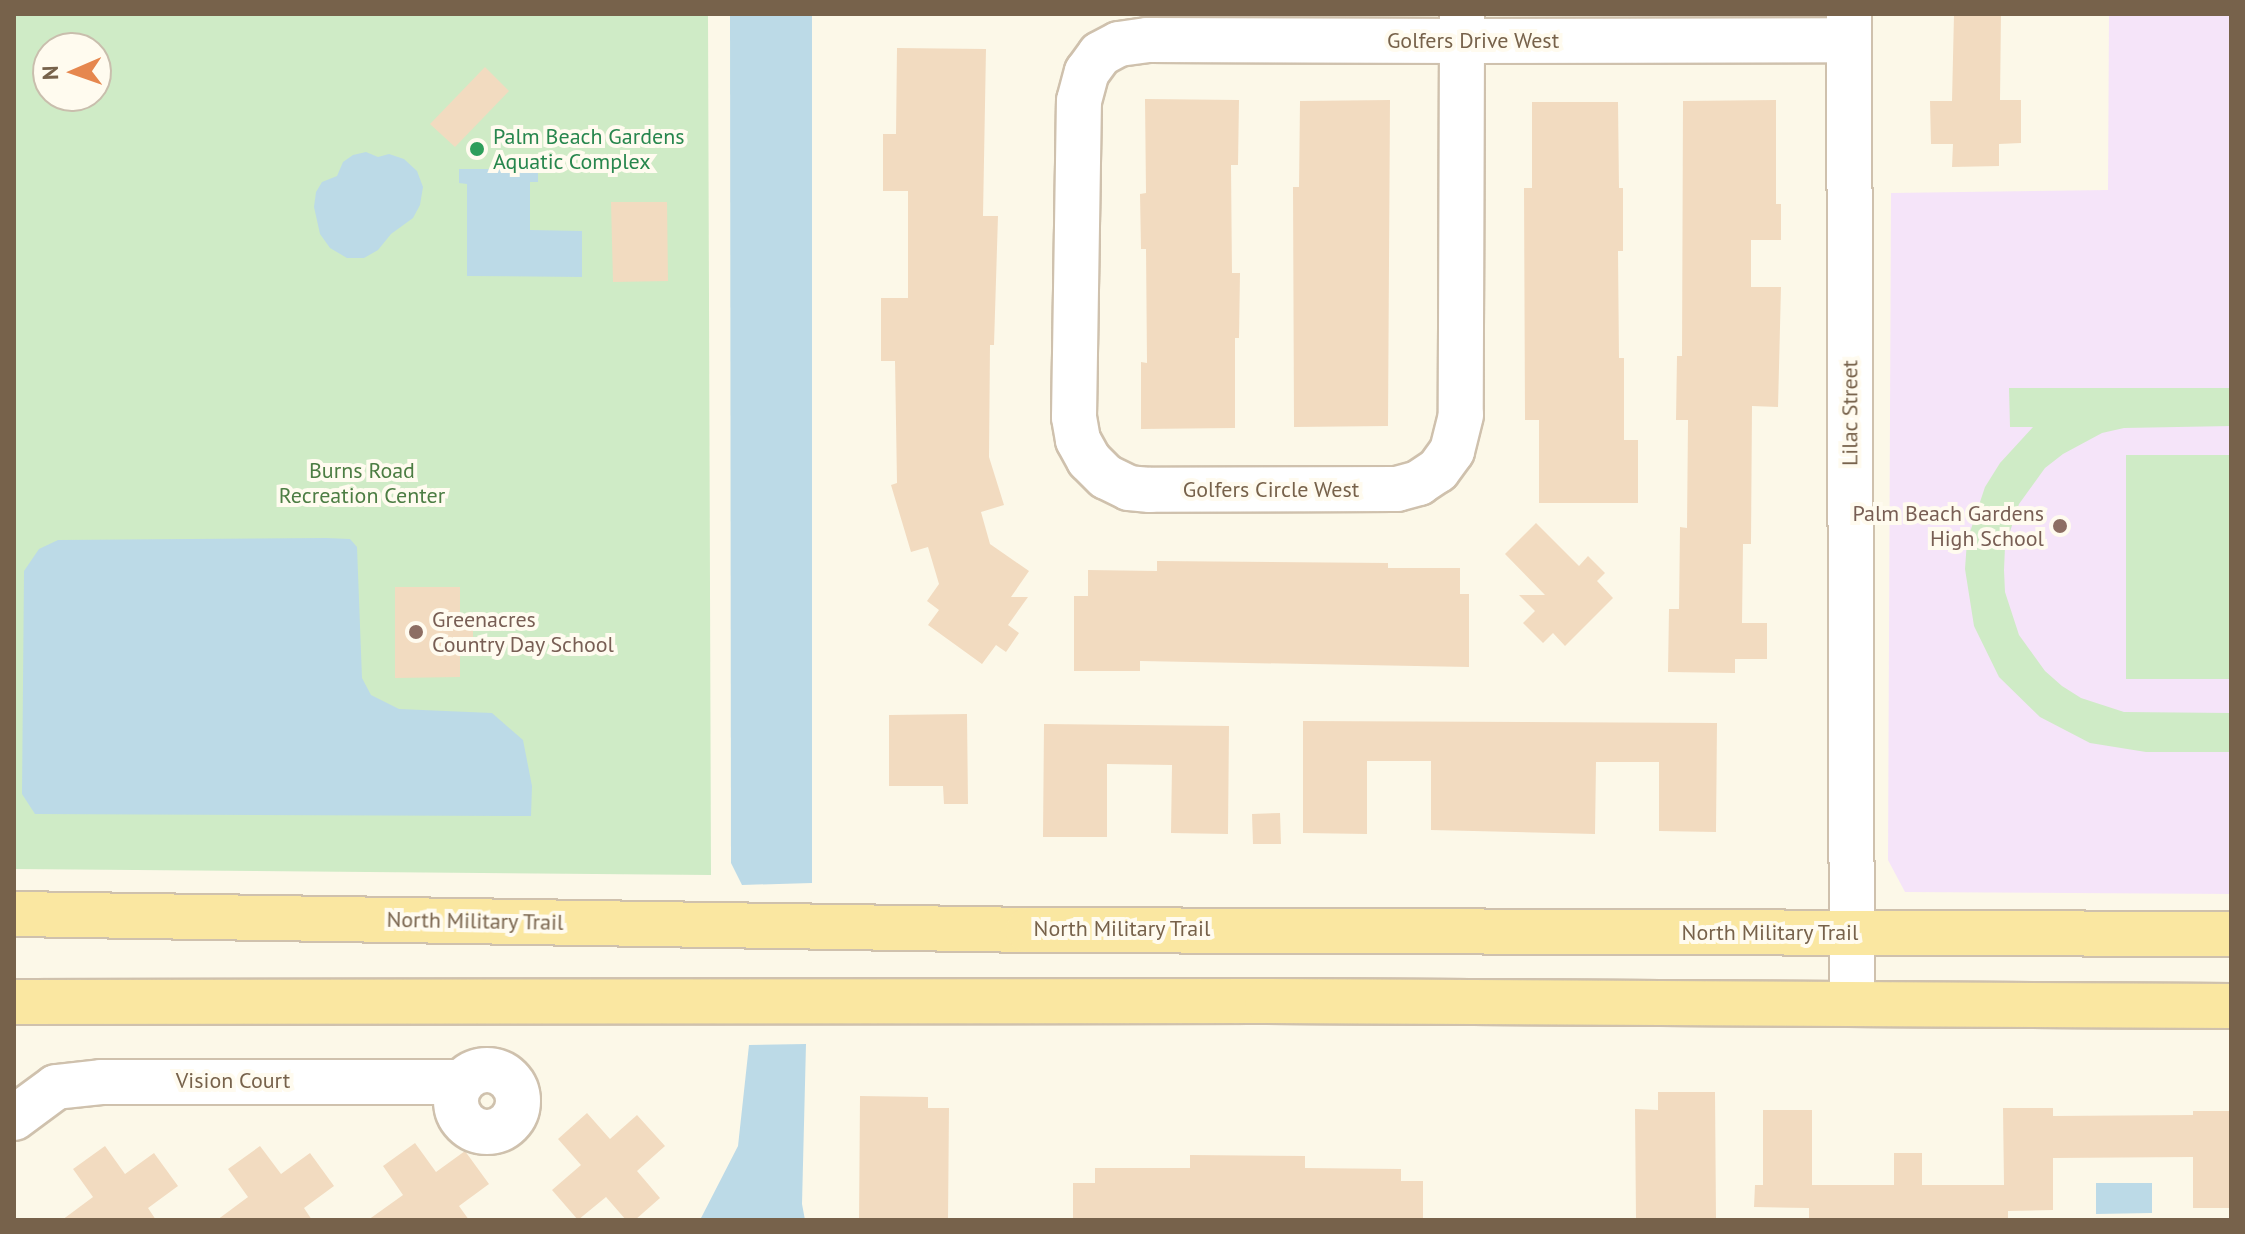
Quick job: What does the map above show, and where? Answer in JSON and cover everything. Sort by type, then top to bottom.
[{"type":"main road","name":"North Military Trail","points":[[14,914],[1028,930],[1264,928],[2231,934]]},
{"type":"main road","points":[[14,1002],[2231,1006]]},
{"type":"street","name":"Golfers Drive West","points":[[1100,54],[1119,44],[1147,40],[1462,28],[1849,27]]},
{"type":"street","name":"Lilac Street","points":[[1849,27],[1852,1003]]},
{"type":"street","name":"Golfers Circle West","points":[[1100,54],[1087,72],[1079,101],[1074,417],[1078,440],[1089,460],[1106,477],[1129,488],[1150,490],[1397,489],[1419,483],[1438,470],[1452,451],[1461,415],[1462,28]]},
{"type":"street","name":"Vision Court","points":[[14,1118],[56,1087],[101,1082],[461,1082]]},
{"type":"shaded area","name":"Palm Beach Gardens High School","points":[[2109,14],[2231,14],[2231,894],[1905,892],[1888,860],[1891,193],[2108,190]]},
{"type":"green space","name":"Burns Road Recreation Center","points":[[14,14],[708,14],[711,875],[14,869]]},
{"type":"green space","points":[[2009,388],[2231,388],[2231,426],[2124,428],[2102,433],[2063,454],[2045,468],[2019,504],[2005,547],[2004,570],[2005,592],[2019,635],[2045,671],[2062,686],[2081,698],[2124,712],[2231,713],[2231,752],[2146,752],[2090,743],[2040,717],[1999,677],[1974,626],[1965,569],[1967,541],[1985,487],[2000,463],[2033,427],[2010,427]]},
{"type":"green space","points":[[2126,455],[2231,455],[2231,679],[2126,679]]},
{"type":"water","points":[[730,14],[812,14],[812,883],[742,885],[731,863]]},
{"type":"water","points":[[366,152],[378,157],[389,154],[404,159],[417,171],[423,187],[420,205],[413,218],[391,234],[378,250],[364,258],[347,258],[330,248],[320,234],[314,207],[316,192],[322,182],[337,176],[343,162],[353,155]]},
{"type":"water","points":[[459,169],[538,169],[538,182],[530,182],[530,230],[582,231],[582,277],[467,276],[467,184],[459,183]]},
{"type":"water","points":[[350,539],[357,547],[362,678],[371,695],[399,709],[492,713],[523,740],[532,786],[531,816],[35,814],[22,794],[24,571],[39,549],[58,540]]},
{"type":"water","points":[[806,1044],[802,1204],[805,1220],[700,1220],[738,1146],[749,1045]]},
{"type":"water","points":[[2096,1183],[2152,1183],[2152,1213],[2096,1214]]},
{"type":"building","points":[[1954,14],[2001,14],[2000,100],[2021,100],[2021,143],[1999,144],[1999,166],[1952,167],[1953,144],[1931,144],[1930,101],[1952,101]]},
{"type":"building","points":[[897,48],[986,49],[983,216],[998,216],[994,345],[990,345],[989,457],[1004,505],[981,512],[990,544],[1029,571],[1011,597],[1028,597],[1008,625],[1019,633],[1006,652],[996,645],[982,664],[928,625],[939,610],[927,601],[939,584],[928,547],[911,552],[891,485],[897,483],[895,361],[881,361],[881,298],[908,298],[908,191],[883,191],[883,134],[896,134]]},
{"type":"building","points":[[485,67],[509,91],[455,147],[430,124]]},
{"type":"building","points":[[1145,99],[1239,100],[1238,165],[1231,165],[1232,273],[1240,273],[1239,338],[1235,338],[1235,428],[1141,429],[1141,362],[1147,363],[1146,249],[1141,249],[1140,194],[1146,193]]},
{"type":"building","points":[[1390,100],[1388,426],[1294,427],[1293,187],[1299,187],[1300,101]]},
{"type":"building","points":[[1776,100],[1776,204],[1781,204],[1781,240],[1751,240],[1751,287],[1781,287],[1778,407],[1752,406],[1751,544],[1743,544],[1742,623],[1767,623],[1767,659],[1735,659],[1735,673],[1668,672],[1669,609],[1679,609],[1680,527],[1687,528],[1688,420],[1676,420],[1677,356],[1682,356],[1683,101]]},
{"type":"building","points":[[1532,102],[1618,102],[1619,188],[1623,188],[1623,251],[1618,251],[1619,358],[1624,358],[1624,440],[1638,440],[1638,503],[1539,503],[1539,420],[1525,420],[1524,188],[1532,188]]},
{"type":"building","points":[[611,202],[667,202],[668,281],[613,282]]},
{"type":"building","points":[[1536,523],[1579,566],[1588,556],[1605,573],[1597,581],[1613,598],[1565,646],[1553,633],[1543,643],[1523,623],[1535,611],[1519,595],[1545,595],[1505,554]]},
{"type":"building","points":[[1157,561],[1388,563],[1388,568],[1460,568],[1460,594],[1469,594],[1469,667],[1140,661],[1140,671],[1074,671],[1074,596],[1088,596],[1088,570],[1157,571]]},
{"type":"building","points":[[395,587],[460,587],[460,619],[473,619],[473,645],[460,645],[460,677],[395,678]]},
{"type":"building","points":[[967,714],[968,804],[944,804],[943,786],[889,786],[889,715]]},
{"type":"building","points":[[1303,721],[1717,723],[1716,832],[1659,831],[1659,762],[1596,762],[1595,834],[1431,830],[1431,761],[1367,761],[1367,834],[1303,833]]},
{"type":"building","points":[[1044,724],[1229,726],[1228,834],[1171,833],[1172,765],[1107,764],[1107,837],[1043,837]]},
{"type":"building","points":[[1280,813],[1281,844],[1253,844],[1252,814]]},
{"type":"building","points":[[1658,1092],[1715,1092],[1716,1220],[1636,1220],[1635,1109],[1658,1110]]},
{"type":"building","points":[[860,1096],[928,1097],[928,1108],[949,1108],[948,1220],[859,1220]]},
{"type":"building","points":[[2003,1108],[2053,1108],[2053,1116],[2193,1115],[2193,1111],[2231,1111],[2231,1208],[2193,1208],[2193,1157],[2053,1158],[2053,1210],[2008,1211],[2008,1220],[1809,1220],[1809,1208],[1754,1207],[1755,1185],[1763,1185],[1763,1110],[1812,1110],[1812,1185],[1894,1185],[1894,1153],[1922,1153],[1922,1185],[2004,1185]]},
{"type":"building","points":[[587,1113],[610,1139],[637,1115],[665,1146],[637,1171],[660,1198],[635,1220],[626,1220],[606,1197],[578,1220],[552,1190],[581,1165],[558,1139]]},
{"type":"building","points":[[415,1143],[436,1172],[465,1151],[489,1184],[459,1206],[469,1220],[368,1220],[403,1195],[383,1166]]},
{"type":"building","points":[[105,1146],[125,1174],[154,1153],[178,1186],[148,1208],[156,1220],[62,1220],[93,1197],[73,1169]]},
{"type":"building","points":[[260,1146],[281,1174],[310,1153],[334,1186],[304,1208],[312,1220],[217,1220],[248,1197],[228,1169]]},
{"type":"building","points":[[1190,1155],[1305,1156],[1305,1168],[1401,1169],[1401,1181],[1423,1181],[1423,1220],[1073,1220],[1073,1183],[1095,1183],[1095,1168],[1190,1168]]},
{"type":"place","name":"Palm Beach Gardens Aquatic Complex","points":[[477,149]]},
{"type":"place","name":"Palm Beach Gardens High School","points":[[2060,526]]},
{"type":"place","name":"Greenacres Country Day School","points":[[416,632]]}]
